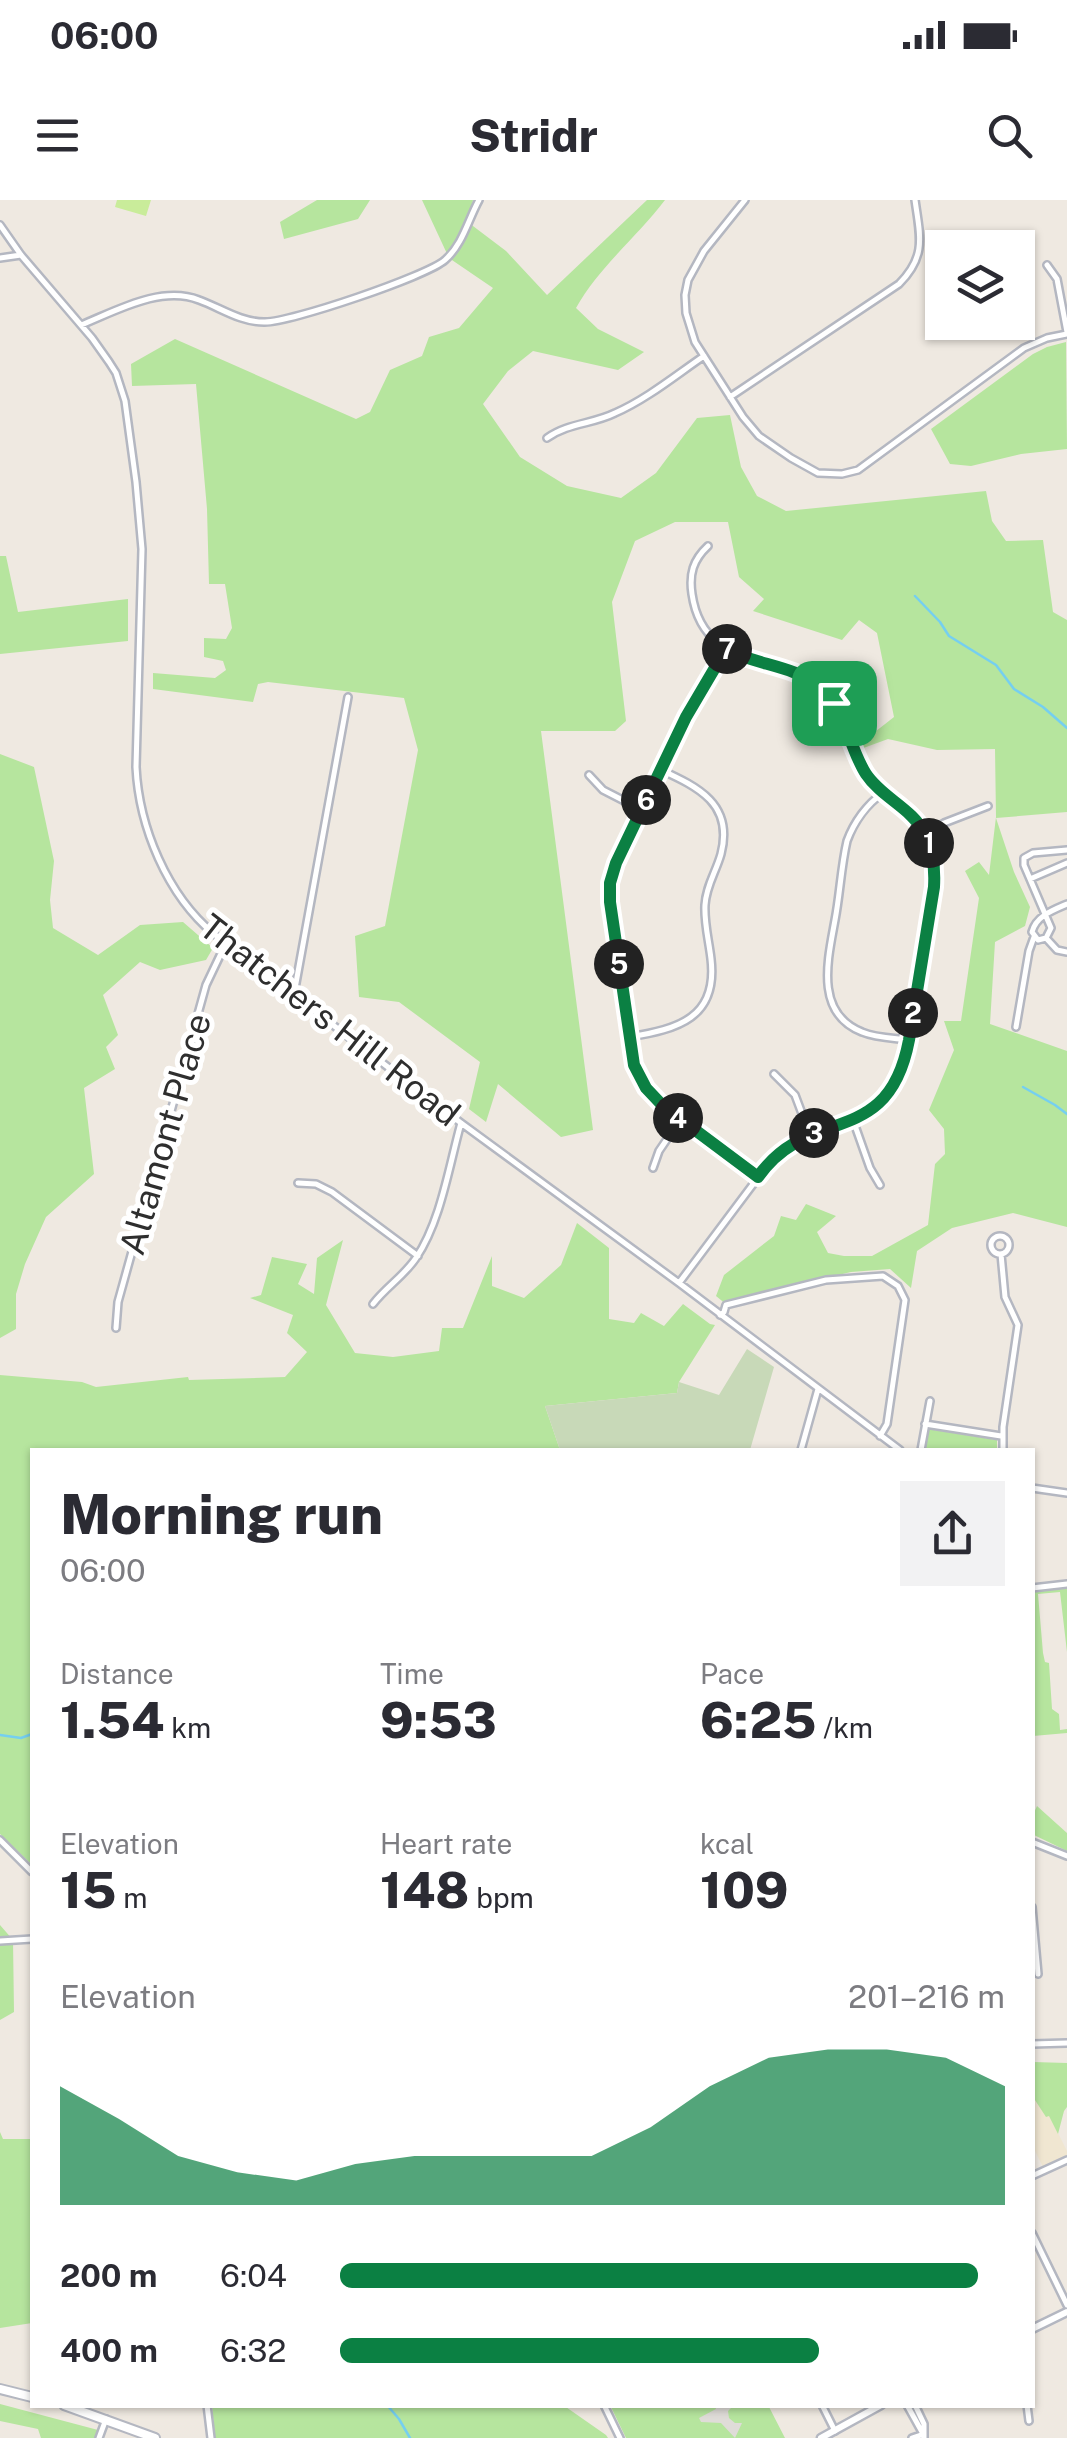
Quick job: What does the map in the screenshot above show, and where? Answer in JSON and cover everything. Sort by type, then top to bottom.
[{"type":"main road","points":[[0,2389],[30,2396]]},
{"type":"main road","points":[[73,2408],[155,2438]]},
{"type":"street","points":[[81,324],[145,300],[168,296],[189,296],[250,321],[272,322],[307,313],[438,266],[460,243],[478,200]]},
{"type":"street","points":[[744,200],[704,251],[688,280],[686,313],[695,342],[751,428],[818,473],[858,470],[1024,348],[1067,333],[1057,279],[1047,265]]},
{"type":"street","points":[[730,396],[908,275],[920,250],[914,200]]},
{"type":"street","name":"Thatchers Hill Road","points":[[0,225],[116,373],[127,416],[142,546],[138,797],[151,840],[178,893],[203,925],[226,943],[897,1448]]},
{"type":"street","points":[[0,258],[22,255]]},
{"type":"street","points":[[547,438],[568,426],[620,411],[704,356]]},
{"type":"street","points":[[679,1283],[775,1155],[810,1135],[853,1120],[889,1094],[904,1065],[935,877],[925,834],[908,812],[864,771],[840,713],[820,687],[796,674],[726,649],[704,628],[692,598],[692,566],[708,546]]},
{"type":"street","points":[[726,649],[698,694],[616,863],[610,883],[611,912],[634,1065],[641,1082],[651,1096],[680,1120],[758,1177]]},
{"type":"street","points":[[294,994],[348,697]]},
{"type":"street","points":[[630,1037],[681,1026],[701,1007],[711,983],[704,908],[722,845],[722,826],[716,808],[703,791],[661,770]]},
{"type":"street","points":[[589,775],[603,790],[642,810]]},
{"type":"street","points":[[884,793],[860,816],[847,841],[827,987],[836,1011],[848,1024],[871,1035],[909,1040]]},
{"type":"street","points":[[925,834],[988,806]]},
{"type":"street","points":[[1046,938],[1050,928],[1024,858],[1028,854],[1067,850]]},
{"type":"street","points":[[1030,879],[1067,863]]},
{"type":"street","points":[[1016,1027],[1034,936],[1032,927],[1046,914],[1067,904]]},
{"type":"street","points":[[1034,936],[1038,940],[1046,938]]},
{"type":"street","points":[[1046,938],[1057,950],[1067,952]]},
{"type":"street","name":"Altamont Place","points":[[116,1328],[118,1302],[206,985],[226,943]]},
{"type":"street","points":[[774,1074],[795,1095],[810,1135]]},
{"type":"street","points":[[652,1168],[680,1120]]},
{"type":"street","points":[[853,1120],[880,1185]]},
{"type":"street","points":[[373,1304],[418,1256],[432,1227],[461,1123]]},
{"type":"street","points":[[298,1183],[316,1184],[332,1192],[418,1256]]},
{"type":"street","points":[[1000,1254],[1003,1290],[1018,1326],[1003,1448]]},
{"type":"street","points":[[720,1315],[730,1304],[826,1280],[883,1276],[898,1286],[905,1300],[886,1424],[880,1436]]},
{"type":"street","points":[[802,1448],[818,1389]]},
{"type":"street","points":[[920,1448],[930,1402]]},
{"type":"street","points":[[925,1424],[1003,1436]]},
{"type":"street","points":[[1035,1488],[1067,1493]]},
{"type":"street","points":[[1035,1588],[1067,1584]]},
{"type":"street","points":[[0,1840],[30,1870]]},
{"type":"street","points":[[1035,1843],[1067,1856]]},
{"type":"street","points":[[0,1941],[30,1938]]},
{"type":"street","points":[[1035,1940],[1038,1974]]},
{"type":"street","points":[[1035,2044],[1067,2042]]},
{"type":"street","points":[[1035,2175],[1067,2160]]},
{"type":"street","points":[[1035,2239],[1067,2308],[1035,2327]]},
{"type":"street","points":[[207,2408],[211,2438]]},
{"type":"street","points":[[605,2408],[620,2438]]},
{"type":"street","points":[[824,2408],[835,2430]]},
{"type":"street","points":[[821,2438],[875,2408]]},
{"type":"street","points":[[912,2438],[924,2436],[924,2424],[913,2408]]},
{"type":"street","points":[[1027,2408],[1029,2421]]},
{"type":"street","points":[[99,2438],[106,2419]]},
{"type":"shaded area","points":[[1035,2087],[1067,2151],[1067,2160],[1045,2171],[1035,2151]]},
{"type":"shaded area","points":[[731,2408],[729,2418],[742,2423],[735,2438],[721,2423],[701,2422],[699,2418],[716,2409]]},
{"type":"green space","points":[[117,200],[151,200],[146,216],[115,207]]},
{"type":"green space","points":[[317,200],[370,200],[358,219],[284,239],[280,222]]},
{"type":"green space","points":[[422,200],[473,200],[469,223],[506,251],[547,295],[647,200],[665,200],[596,279],[576,308],[598,329],[644,352],[618,370],[533,351],[508,371],[483,404],[520,457],[567,486],[621,498],[656,473],[697,418],[730,415],[741,467],[757,496],[786,511],[986,491],[992,521],[1006,541],[1043,540],[1053,612],[1067,620],[1067,812],[996,818],[1030,907],[1025,926],[995,942],[990,1024],[1067,1051],[1067,1227],[1013,1213],[952,1228],[917,1251],[911,1288],[890,1269],[851,1272],[730,1301],[727,1305],[716,1296],[724,1275],[774,1236],[781,1216],[796,1220],[806,1204],[836,1216],[817,1232],[828,1253],[844,1256],[872,1256],[928,1225],[935,1164],[945,1154],[944,1129],[929,1110],[954,1050],[944,1021],[961,1021],[979,898],[965,871],[979,862],[989,875],[996,817],[995,749],[937,750],[888,739],[858,750],[857,746],[894,717],[877,633],[859,620],[842,640],[753,611],[764,599],[739,577],[728,522],[675,522],[635,541],[612,602],[626,721],[615,731],[541,731],[593,1130],[561,1137],[498,1084],[486,1122],[469,1109],[480,1062],[399,1002],[359,997],[355,936],[385,926],[418,750],[404,698],[268,682],[258,684],[253,702],[153,689],[153,673],[215,678],[226,670],[223,661],[204,657],[204,638],[226,639],[232,628],[225,584],[209,584],[196,384],[132,386],[131,364],[175,339],[356,419],[370,412],[390,370],[422,356],[429,337],[459,328],[493,288],[449,258]]},
{"type":"green space","points":[[1066,342],[1067,449],[1021,454],[971,466],[950,464],[931,429],[1033,354]]},
{"type":"green space","points":[[0,556],[6,556],[18,612],[128,599],[128,641],[0,654]]},
{"type":"green space","points":[[0,754],[34,767],[54,861],[50,900],[53,928],[98,955],[140,925],[183,922],[213,948],[206,960],[160,970],[140,962],[103,995],[118,1035],[106,1047],[115,1069],[84,1088],[94,1174],[46,1217],[16,1294],[16,1329],[0,1338]]},
{"type":"green space","points":[[577,1223],[609,1248],[609,1319],[634,1323],[641,1313],[664,1326],[683,1304],[715,1325],[679,1382],[677,1393],[545,1406],[559,1448],[30,1448],[30,1863],[0,1834],[0,1375],[82,1382],[96,1387],[188,1377],[285,1377],[307,1352],[287,1333],[293,1315],[250,1298],[261,1295],[272,1257],[307,1264],[298,1284],[314,1294],[317,1258],[343,1240],[326,1305],[355,1353],[393,1357],[439,1351],[442,1328],[463,1328],[492,1256],[492,1286],[524,1298],[561,1265]]},
{"type":"green space","points":[[747,1349],[774,1367],[751,1448],[559,1448],[545,1406],[677,1393],[679,1382],[719,1395]]},
{"type":"green space","points":[[928,1429],[997,1440],[997,1448],[924,1448]]},
{"type":"green space","points":[[1067,1587],[1067,1652],[1060,1592],[1038,1594],[1052,1709],[1059,1714],[1060,1730],[1067,1729],[1067,1733],[1035,1736],[1035,1591]]},
{"type":"green space","points":[[1037,1806],[1067,1833],[1067,1851],[1035,1835]]},
{"type":"green space","points":[[0,1925],[13,1940],[14,2012],[0,2020]]},
{"type":"green space","points":[[1035,2062],[1067,2063],[1067,2107],[1058,2134],[1049,2116],[1035,2100]]},
{"type":"green space","points":[[0,2132],[3,2139],[30,2139],[30,2323],[0,2328]]},
{"type":"green space","points":[[0,2404],[98,2430],[97,2438],[41,2438],[38,2429],[0,2421]]},
{"type":"green space","points":[[212,2408],[567,2408],[608,2438],[215,2438]]},
{"type":"green space","points":[[611,2408],[770,2408],[785,2438],[626,2438]]},
{"type":"waterway","points":[[915,596],[949,636],[996,665],[1014,689],[1067,728]]},
{"type":"waterway","points":[[1023,1087],[1067,1114]]},
{"type":"waterway","points":[[0,1735],[21,1738],[30,1735]]},
{"type":"waterway","points":[[390,2408],[410,2438]]},
{"type":"route","points":[[726,649],[804,677],[834,703],[870,779],[915,819],[930,845],[935,877],[922,964],[904,1065],[889,1094],[864,1115],[800,1138],[782,1149],[758,1177],[663,1106],[641,1082],[632,1055],[610,883],[686,717],[726,649]]}]
